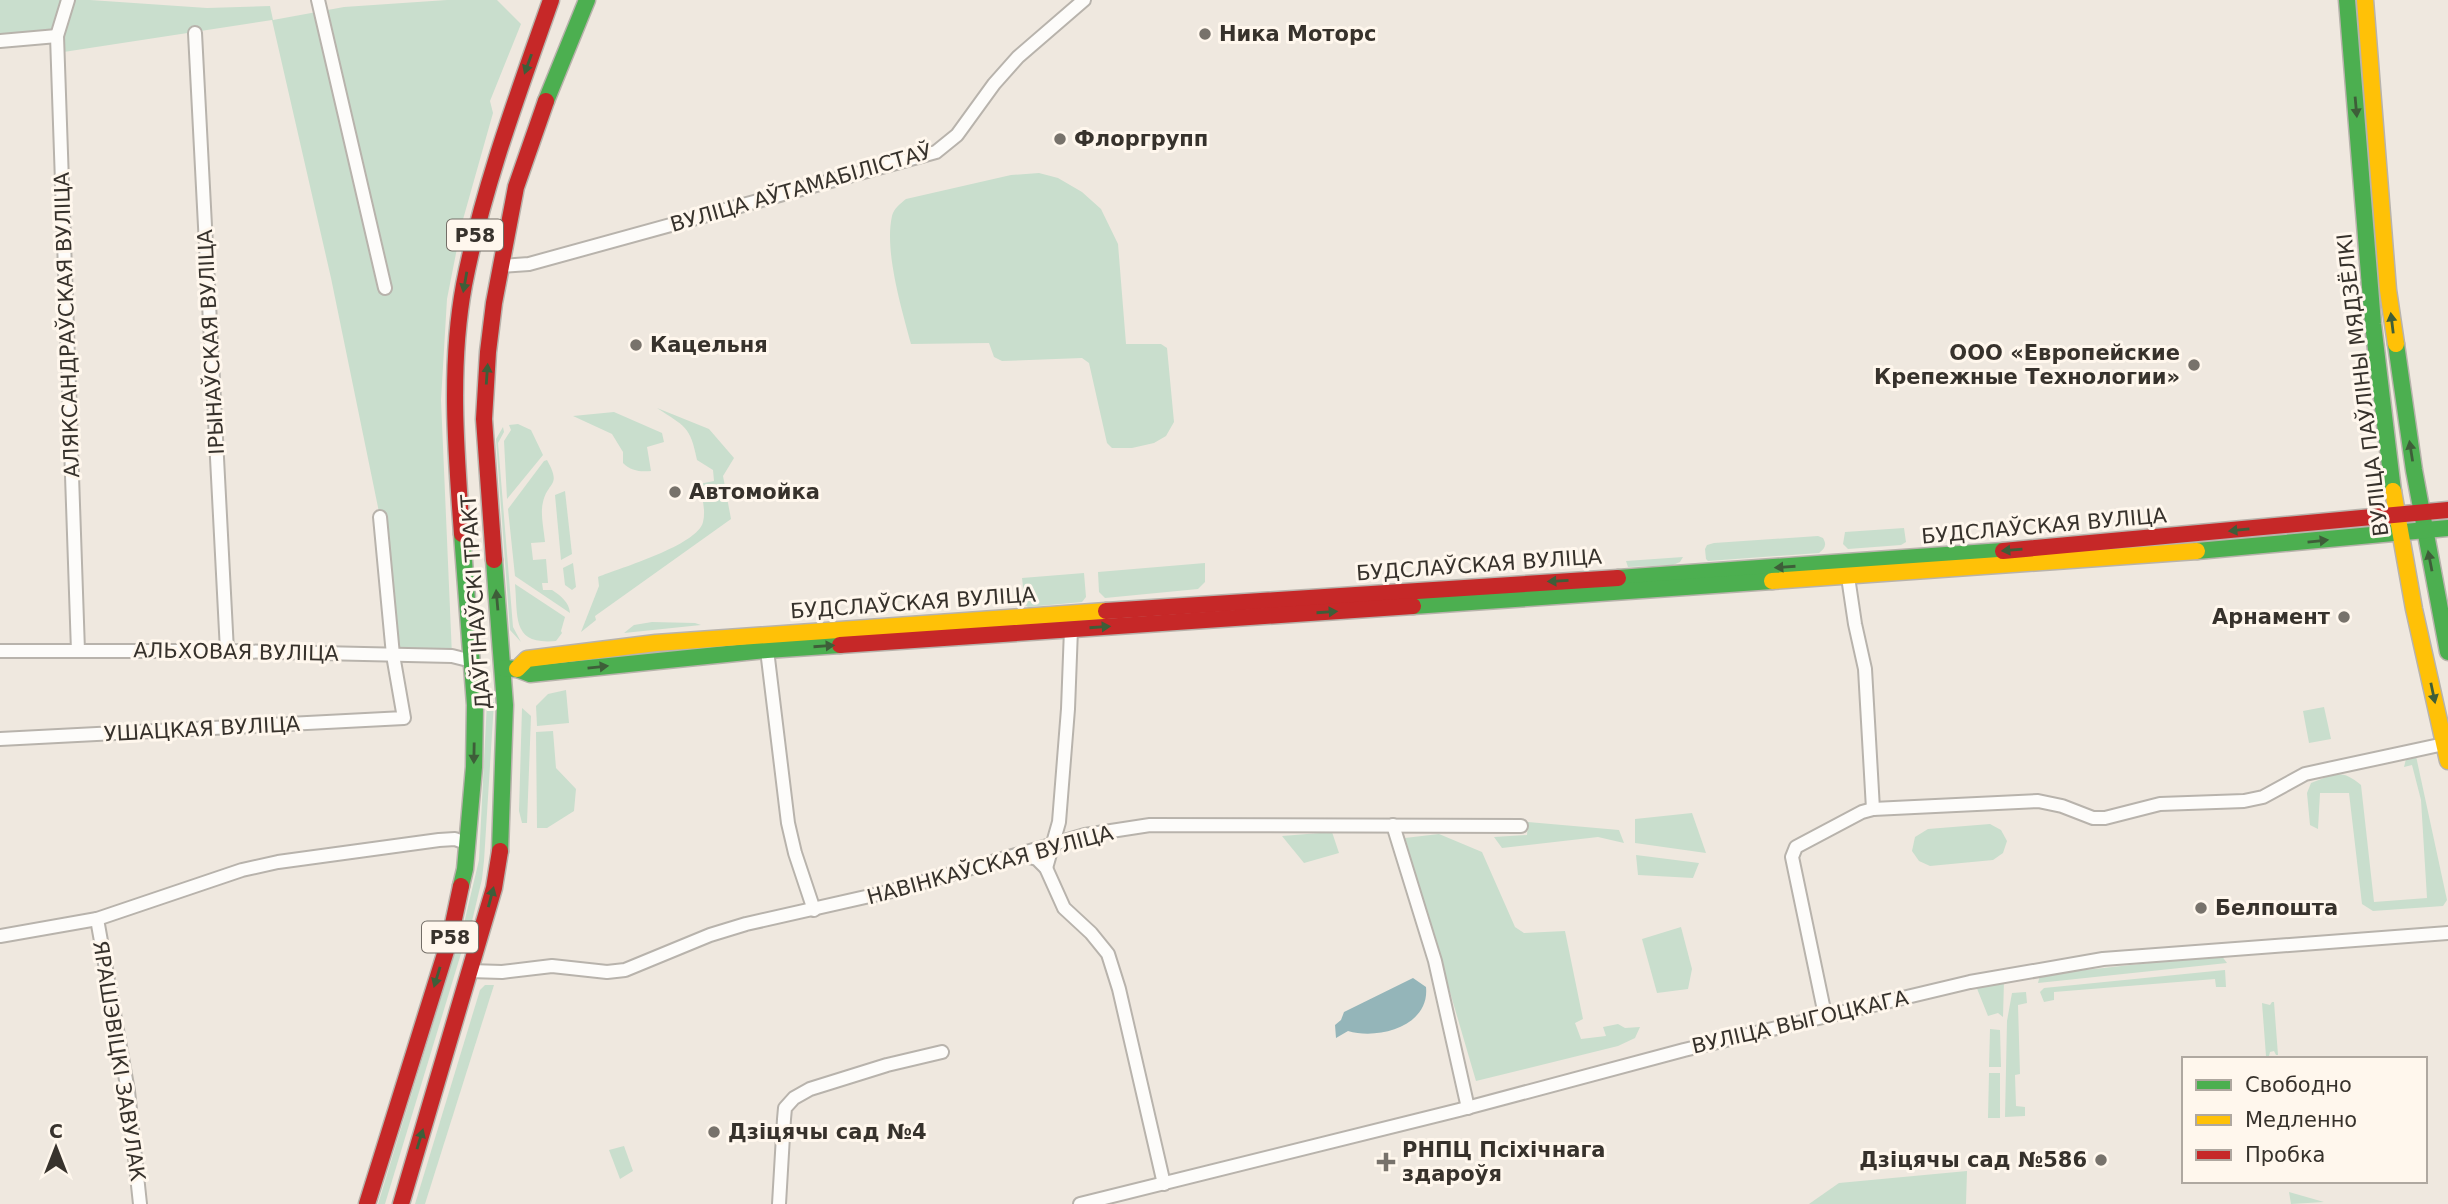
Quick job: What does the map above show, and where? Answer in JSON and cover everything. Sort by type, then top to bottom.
[{"type":"main road","name":"ДАЎГІНАЎСКІ ТРАКТ","points":[[367,1204],[450,938],[465,869],[474,767],[475,705],[458,481],[455,410],[457,357],[466,276],[499,144],[551,0]]},
{"type":"main road","name":"ДАЎГІНАЎСКІ ТРАКТ","points":[[401,1204],[494,888],[501,844],[505,705],[510,669],[484,419],[488,352],[500,266],[516,187],[537,124],[587,0]]},
{"type":"main road","name":"ВУЛІЦА ПАЎЛІНЫ МЯДЗЁЛКІ","points":[[2347,0],[2371,293],[2397,514],[2448,761]]},
{"type":"main road","name":"ВУЛІЦА ПАЎЛІНЫ МЯДЗЁЛКІ","points":[[2365,0],[2388,290],[2424,530],[2448,652]]},
{"type":"main road","points":[[458,481],[489,478]]},
{"type":"main road","name":"БУДСЛАЎСКАЯ ВУЛІЦА","points":[[510,669],[527,659],[692,640],[1188,604],[1836,564],[2142,540],[2448,510]]},
{"type":"main road","name":"БУДСЛАЎСКАЯ ВУЛІЦА","points":[[510,669],[530,674],[767,650],[2222,550],[2448,528]]},
{"type":"main road","points":[[472,661],[510,669]]},
{"type":"street","name":"АЛЯКСАНДРАЎСКАЯ ВУЛІЦА","points":[[68,0],[57,36],[78,651]]},
{"type":"street","points":[[318,0],[385,288]]},
{"type":"street","name":"ВУЛІЦА АЎТАМАБІЛІСТАЎ","points":[[500,266],[529,264],[936,152],[957,135],[994,84],[1018,57],[1084,0]]},
{"type":"street","name":"ІРЫНАЎСКАЯ ВУЛІЦА","points":[[195,33],[227,651]]},
{"type":"street","points":[[0,41],[57,36]]},
{"type":"street","points":[[380,517],[393,655]]},
{"type":"street","points":[[1848,577],[1855,625],[1866,669],[1873,808]]},
{"type":"street","points":[[1046,868],[1059,822],[1071,629]]},
{"type":"street","points":[[767,650],[788,823],[814,910]]},
{"type":"street","name":"АЛЬХОВАЯ ВУЛІЦА","points":[[0,651],[227,651],[452,656],[472,661]]},
{"type":"street","name":"УШАЦКАЯ ВУЛІЦА","points":[[0,739],[404,718],[393,655]]},
{"type":"street","points":[[1825,1015],[1792,857],[1796,847],[1862,812],[1873,808],[2038,801],[2062,806],[2093,818],[2105,818],[2160,804],[2244,801],[2263,797],[2305,774],[2444,744]]},
{"type":"street","points":[[1059,822],[1067,832],[1084,835]]},
{"type":"street","name":"НАВІНКАЎСКАЯ ВУЛІЦА","points":[[470,971],[502,972],[552,966],[607,972],[625,970],[710,935],[746,924],[892,891],[1084,835],[1150,825],[1521,826]]},
{"type":"street","points":[[1393,825],[1435,961],[1468,1108]]},
{"type":"street","points":[[0,936],[97,919],[242,870],[278,862],[439,840],[455,839],[468,844]]},
{"type":"street","points":[[1022,855],[1037,859],[1046,868],[1064,908],[1091,933],[1108,954],[1119,989],[1164,1184]]},
{"type":"street","name":"ЯРАШЭВІЦКІ ЗАВУЛАК","points":[[97,919],[128,1091],[140,1204]]},
{"type":"street","name":"ВУЛІЦА ВЫГОЦКАГА","points":[[1080,1204],[1468,1108],[1684,1050],[1970,982],[2102,959],[2448,933]]},
{"type":"street","points":[[779,1204],[783,1119],[785,1108],[794,1098],[810,1088],[942,1052]]},
{"type":"green space","points":[[0,0],[90,0],[207,8],[270,6],[273,20],[344,7],[447,0],[497,0],[521,24],[490,101],[493,113],[462,223],[447,299],[441,400],[452,656],[393,655],[380,517],[331,278],[272,20],[57,53],[57,37],[0,41]]},
{"type":"green space","points":[[1039,173],[1058,178],[1082,192],[1101,209],[1118,244],[1126,344],[1161,344],[1167,348],[1174,422],[1166,436],[1154,443],[1132,448],[1112,448],[1107,443],[1089,363],[1082,358],[1002,361],[994,357],[989,343],[911,344],[890,246],[892,216],[896,208],[906,199],[1011,175]]},
{"type":"green space","points":[[657,408],[709,429],[734,458],[723,476],[731,519],[595,616],[596,620],[581,632],[599,586],[598,577],[673,547],[698,531],[703,522],[704,508],[699,484],[714,481],[713,470],[697,460],[692,440],[685,428]]},
{"type":"green space","points":[[614,412],[662,433],[664,442],[647,447],[651,471],[626,466],[623,463],[623,452],[612,434],[573,416]]},
{"type":"green space","points":[[518,424],[531,430],[543,455],[507,499],[504,441],[511,430],[509,425]]},
{"type":"green space","points":[[503,427],[504,432],[498,443],[513,627],[521,642],[510,630],[496,439]]},
{"type":"green space","points":[[547,460],[554,480],[542,506],[545,542],[531,543],[533,560],[546,559],[548,583],[542,583],[543,590],[552,590],[561,597],[570,613],[515,576],[508,509]]},
{"type":"green space","points":[[565,491],[572,554],[561,560],[555,495]]},
{"type":"green space","points":[[1904,528],[1906,542],[1901,545],[1848,549],[1843,544],[1845,532]]},
{"type":"green space","points":[[1818,536],[1823,538],[1825,545],[1819,553],[1708,561],[1706,559],[1707,545],[1714,543]]},
{"type":"green space","points":[[1683,557],[1673,565],[1628,567],[1626,561]]},
{"type":"green space","points":[[573,563],[576,587],[572,590],[565,585],[563,568]]},
{"type":"green space","points":[[1205,563],[1205,582],[1198,589],[1105,598],[1099,592],[1098,572]]},
{"type":"green space","points":[[1084,573],[1086,597],[1082,602],[1028,607],[1025,605],[1022,578]]},
{"type":"green space","points":[[515,584],[565,617],[562,633],[556,641],[531,639],[524,634],[518,618]]},
{"type":"green space","points":[[652,622],[701,625],[624,633],[634,625]]},
{"type":"green space","points":[[566,690],[569,723],[537,726],[536,706],[548,694]]},
{"type":"green space","points":[[487,702],[494,702],[484,861],[468,938],[461,936],[479,860]]},
{"type":"green space","points":[[2324,707],[2331,739],[2309,743],[2303,711]]},
{"type":"green space","points":[[522,708],[531,716],[527,823],[522,823],[519,811]]},
{"type":"green space","points":[[553,731],[556,768],[576,789],[574,811],[547,828],[537,828],[536,732]]},
{"type":"green space","points":[[2416,756],[2447,900],[2443,906],[2373,911],[2362,904],[2349,793],[2320,793],[2318,829],[2310,825],[2307,793],[2311,783],[2337,774],[2348,776],[2361,785],[2374,902],[2427,898],[2421,800],[2412,765],[2404,767],[2406,759]]},
{"type":"green space","points":[[1692,813],[1706,853],[1635,843],[1635,819]]},
{"type":"green space","points":[[1528,822],[1619,830],[1624,843],[1598,837],[1502,848],[1494,837],[1527,835]]},
{"type":"green space","points":[[1990,824],[2001,830],[2007,841],[2003,853],[1993,860],[1930,866],[1919,861],[1912,851],[1915,837],[1928,829]]},
{"type":"green space","points":[[1332,832],[1339,853],[1304,863],[1282,836]]},
{"type":"green space","points":[[1439,834],[1482,852],[1515,927],[1524,933],[1565,931],[1583,1019],[1575,1023],[1581,1039],[1606,1036],[1603,1027],[1618,1024],[1625,1028],[1640,1027],[1635,1038],[1618,1046],[1476,1081],[1405,838]]},
{"type":"green space","points":[[1636,855],[1699,863],[1693,878],[1638,875]]},
{"type":"green space","points":[[1681,927],[1692,969],[1688,989],[1657,993],[1642,939]]},
{"type":"green space","points":[[457,945],[463,947],[385,1204],[378,1204]]},
{"type":"green space","points":[[2221,955],[2227,963],[2038,983],[2040,975]]},
{"type":"green space","points":[[2225,970],[2226,987],[2216,987],[2215,979],[2054,992],[2054,1000],[2044,1002],[2040,992],[2044,988]]},
{"type":"green space","points":[[2004,980],[2003,1017],[1998,1013],[1988,1016],[1976,986]]},
{"type":"green space","points":[[485,985],[494,985],[425,1204],[415,1204],[480,990]]},
{"type":"green space","points":[[2026,992],[2027,1003],[2018,1005],[2020,1074],[2015,1075],[2016,1106],[2025,1107],[2025,1116],[2005,1117],[2007,1021],[2012,993]]},
{"type":"green space","points":[[2272,1002],[2278,1055],[2274,1051],[2266,1056],[2262,1003],[2270,1005]]},
{"type":"green space","points":[[1990,1029],[2000,1030],[2001,1067],[1989,1067]]},
{"type":"green space","points":[[1989,1073],[2000,1073],[2000,1118],[1988,1118]]},
{"type":"green space","points":[[624,1146],[633,1171],[620,1179],[609,1150]]},
{"type":"green space","points":[[1967,1171],[1966,1204],[1809,1204],[1839,1183]]},
{"type":"green space","points":[[2289,1192],[2324,1202],[2291,1204]]},
{"type":"water","points":[[1413,978],[1426,987],[1420,1012],[1411,1020],[1387,1031],[1348,1031],[1336,1038],[1335,1025],[1344,1012]]},
{"type":"traffic: fast","points":[[546,101],[587,0]]},
{"type":"traffic: fast","points":[[2347,0],[2373,324],[2393,491]]},
{"type":"traffic: fast","points":[[2396,344],[2414,470],[2448,652]]},
{"type":"traffic: fast","points":[[2197,551],[2448,528]]},
{"type":"traffic: fast","points":[[461,886],[465,869],[474,767],[475,705],[462,534]]},
{"type":"traffic: fast","points":[[1618,578],[2003,551]]},
{"type":"traffic: fast","points":[[494,560],[505,705],[500,851]]},
{"type":"traffic: fast","points":[[1413,606],[1772,581]]},
{"type":"traffic: fast","points":[[503,668],[530,674],[840,645]]},
{"type":"traffic: slow","points":[[2365,0],[2388,290],[2396,344]]},
{"type":"traffic: slow","points":[[2393,491],[2414,609],[2448,761]]},
{"type":"traffic: slow","points":[[1772,581],[2197,551]]},
{"type":"traffic: slow","points":[[517,669],[527,659],[656,643],[1106,611]]},
{"type":"traffic: jam","points":[[462,534],[455,378],[464,285],[491,177],[551,0]]},
{"type":"traffic: jam","points":[[494,560],[484,419],[488,352],[494,303],[516,187],[546,101]]},
{"type":"traffic: jam","points":[[2003,551],[2448,510]]},
{"type":"traffic: jam","points":[[1106,611],[1618,578]]},
{"type":"traffic: jam","points":[[840,645],[1413,606]]},
{"type":"traffic: jam","points":[[401,1204],[494,888],[500,851]]},
{"type":"traffic: jam","points":[[367,1204],[450,938],[461,886]]},
{"type":"place","name":"Ника Моторс","points":[[1205,34]]},
{"type":"place","name":"Флоргрупп","points":[[1060,139]]},
{"type":"place","name":"Кацельня","points":[[636,345]]},
{"type":"place","name":"ООО «Европейские Крепежные Технологии»","points":[[2194,365]]},
{"type":"place","name":"Автомойка","points":[[675,492]]},
{"type":"place","name":"Арнамент","points":[[2344,617]]},
{"type":"place","name":"Белпошта","points":[[2201,908]]},
{"type":"place","name":"Дзіцячы сад №4","points":[[714,1132]]},
{"type":"place","name":"Дзіцячы сад №586","points":[[2101,1160]]},
{"type":"place","name":"РНПЦ Псіхічнага здароўя","points":[[1386,1162]]}]
